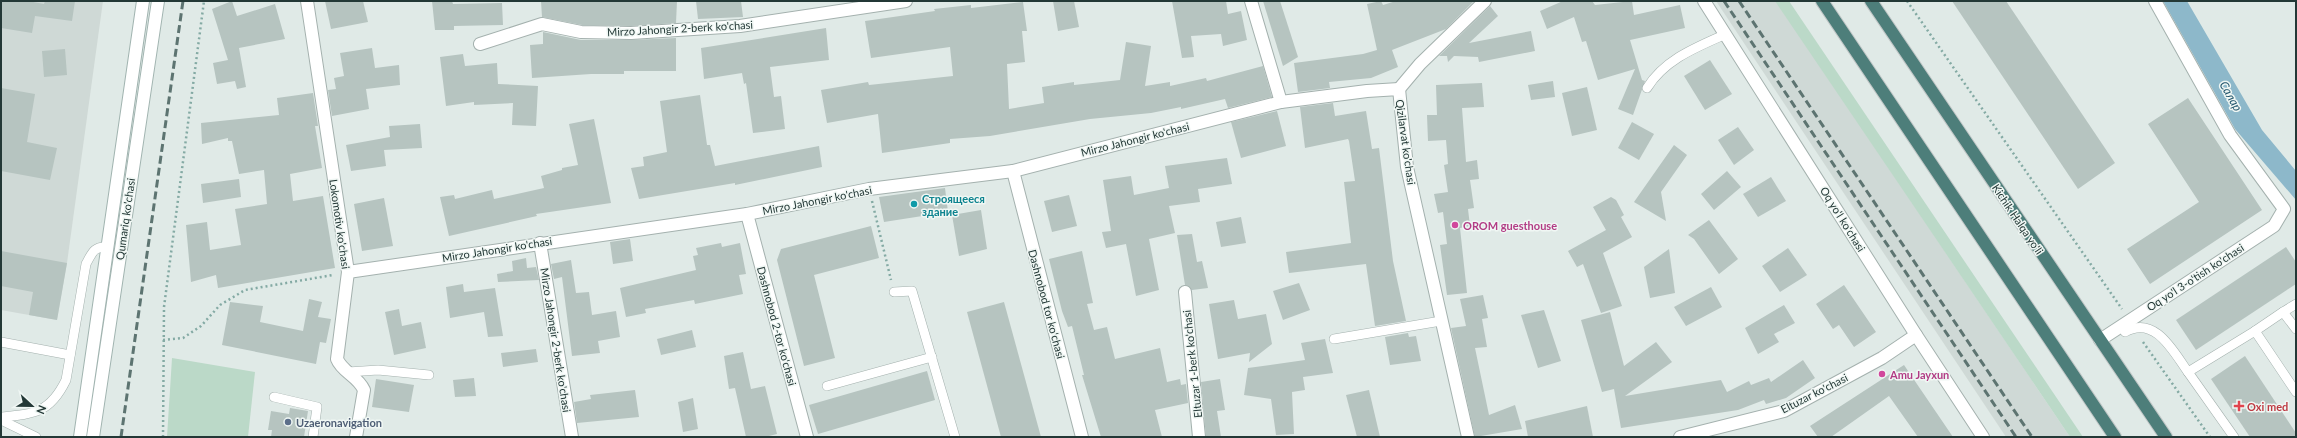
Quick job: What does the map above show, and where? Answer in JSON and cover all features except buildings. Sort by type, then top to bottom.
[{"type":"highway","points":[[1822,1],[2115,437]]},
{"type":"highway","name":"Kichik Halqa yo'li","points":[[1871,1],[2166,437]]},
{"type":"street","name":"Qumariq ko'chasi","points":[[80,437],[143,1]]},
{"type":"street","name":"Qumariq ko'chasi","points":[[93,437],[158,1]]},
{"type":"street","name":"Lokomotiv ko'chasi","points":[[307,1],[348,272],[337,359],[339,365],[361,383],[364,390],[356,437]]},
{"type":"street","name":"Mirzo Jahongir 2-berk ko'chasi","points":[[480,44],[542,24],[581,32],[631,33],[732,27],[906,1]]},
{"type":"street","points":[[1251,1],[1281,102]]},
{"type":"street","points":[[1399,89],[1420,64],[1485,1]]},
{"type":"street","name":"Oq yo'l ko'chasi","points":[[1704,1],[1916,335],[1983,437]]},
{"type":"street","name":"Oq yo'l 3-o'tish ko'chasi","points":[[2100,340],[2129,327],[2274,226],[2284,209],[2230,135],[2155,1]]},
{"type":"street","name":"Qizilarvat ko'chasi","points":[[1281,102],[1399,89],[1407,167],[1468,437]]},
{"type":"street","name":"Mirzo Jahongir ko'chasi","points":[[348,272],[747,214],[869,189],[1013,170],[1281,102]]},
{"type":"street","name":"Dashnobod tor ko'chasi","points":[[1013,170],[1082,437]]},
{"type":"street","name":"Dashnobod 2-tor ko'chasi","points":[[747,214],[807,437]]},
{"type":"street","name":"Mirzo Jahongir 2-berk ko'chasi","points":[[540,243],[572,437]]},
{"type":"street","name":"Eltuzar 1-berk ko'chasi","points":[[1185,292],[1199,437]]},
{"type":"street","name":"Eltuzar ko'chasi","points":[[1680,437],[1784,411],[1882,358],[1916,335]]},
{"type":"lane","points":[[1648,88],[1655,76],[1685,53],[1726,34]]},
{"type":"lane","points":[[1,419],[31,415],[48,406],[60,394],[66,380],[86,264],[94,249],[99,246],[108,247]]},
{"type":"lane","points":[[894,292],[912,291],[956,437]]},
{"type":"lane","points":[[2188,372],[2296,304]]},
{"type":"lane","points":[[2283,312],[2296,329]]},
{"type":"lane","points":[[1334,339],[1441,321]]},
{"type":"lane","points":[[2129,327],[2141,327],[2159,333],[2234,437]]},
{"type":"lane","points":[[2255,331],[2296,392]]},
{"type":"lane","points":[[1,342],[70,355]]},
{"type":"lane","points":[[827,386],[932,357]]},
{"type":"lane","points":[[348,372],[378,370],[430,376]]},
{"type":"lane","points":[[274,397],[317,407],[313,437]]},
{"type":"lane","points":[[1,419],[24,434],[36,437]]},
{"type":"path","points":[[163,437],[164,307],[204,1]]},
{"type":"path","points":[[1908,1],[2129,327],[2210,437]]},
{"type":"path","points":[[869,189],[894,292]]},
{"type":"path","points":[[163,340],[183,338],[201,326],[220,304],[245,290],[348,272]]},
{"type":"shaded area","points":[[1,1],[103,1],[67,263],[57,320],[1,310]]},
{"type":"shaded area","points":[[1716,1],[1776,1],[2070,437],[2006,437]]},
{"type":"green space","points":[[1775,1],[1789,1],[2083,437],[2070,437]]},
{"type":"green space","points":[[172,358],[255,372],[248,437],[167,437]]},
{"type":"water","name":"Салар","points":[[2163,1],[2187,1],[2262,130],[2296,171],[2296,200],[2235,129]]},
{"type":"railway","points":[[121,437],[183,1]]},
{"type":"railway","points":[[1724,1],[2016,437]]},
{"type":"railway","points":[[1739,1],[2032,437]]},
{"type":"place","name":"Строящееся здание","points":[[914,204]]},
{"type":"place","name":"OROM guesthouse","points":[[1455,225]]},
{"type":"place","name":"Amu Jayxun","points":[[1882,374]]},
{"type":"place","name":"Oxi med","points":[[2239,406]]},
{"type":"place","name":"Uzaeronavigation","points":[[288,422]]}]
